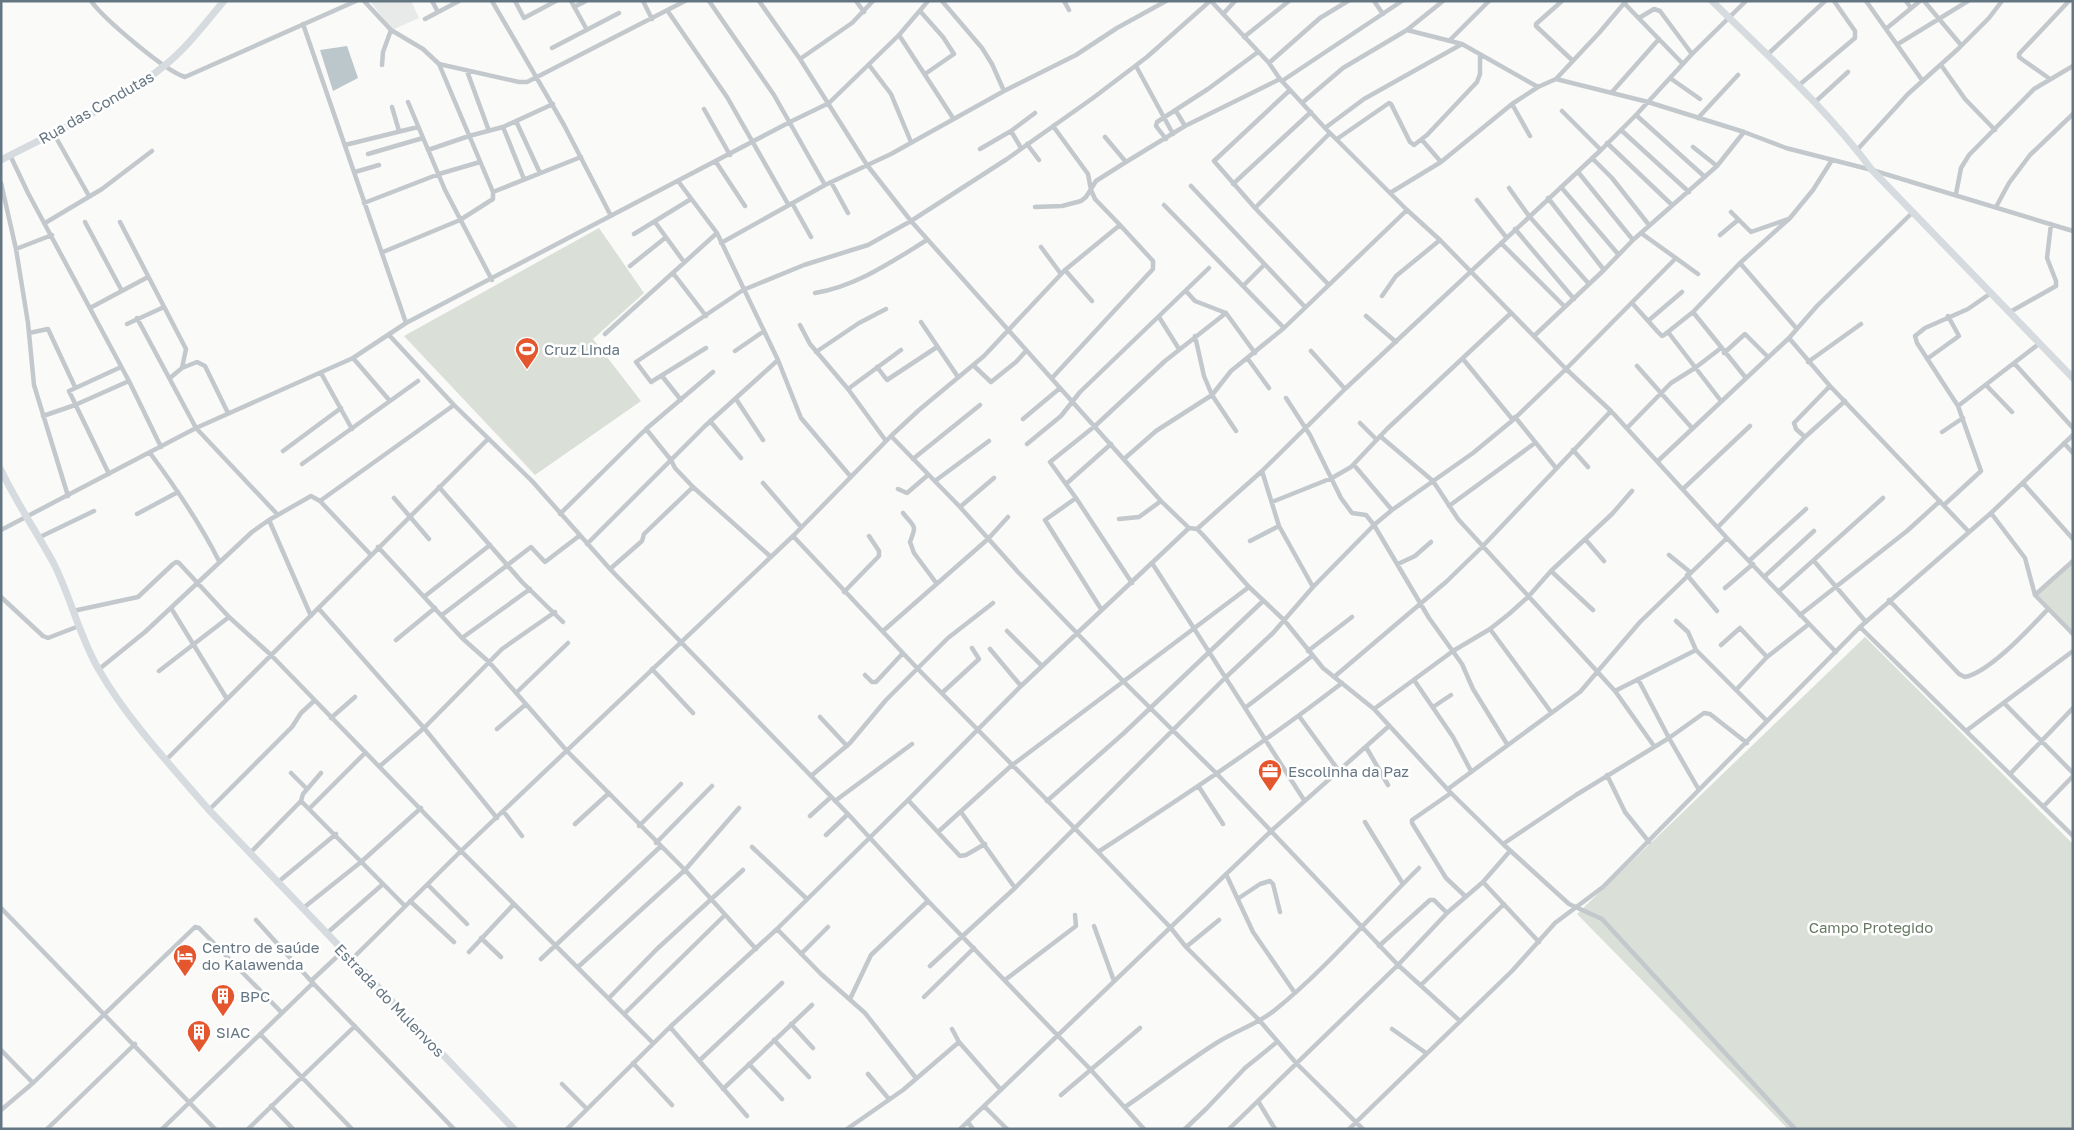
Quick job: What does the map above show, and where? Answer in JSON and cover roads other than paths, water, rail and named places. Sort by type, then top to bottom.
[{"type":"street","points":[[91,1],[108,21],[165,66],[183,76],[187,76],[356,1]]},
{"type":"street","name":"Rua das Condutas","points":[[1,160],[54,134],[135,87],[165,66],[224,1]]},
{"type":"street","points":[[342,1],[346,7]]},
{"type":"street","points":[[364,1],[391,30],[423,49],[439,64],[493,192],[493,199],[490,202],[460,220],[383,252]]},
{"type":"street","points":[[432,1],[438,12]]},
{"type":"street","points":[[492,1],[553,104],[611,216]]},
{"type":"street","points":[[514,1],[524,18],[556,1]]},
{"type":"street","points":[[541,1],[544,8]]},
{"type":"street","points":[[571,1],[587,30]]},
{"type":"street","points":[[574,7],[586,1]]},
{"type":"street","points":[[643,1],[652,19]]},
{"type":"street","points":[[439,64],[518,82],[527,82],[685,1]]},
{"type":"street","points":[[709,1],[774,95],[824,185]]},
{"type":"street","points":[[759,1],[800,59],[867,165],[911,221],[1124,460],[1189,528],[1197,529],[1249,587],[1284,620],[1312,656],[1334,677],[1374,709],[1450,791],[1510,851],[1574,908],[1602,919],[1795,1129]]},
{"type":"street","points":[[856,1],[864,12]]},
{"type":"street","points":[[800,59],[852,23],[873,1]]},
{"type":"street","points":[[1,530],[150,454],[196,428],[321,374],[353,358],[406,324],[790,122],[829,104],[899,35],[928,1]]},
{"type":"street","points":[[942,1],[982,48],[992,64],[1004,91]]},
{"type":"street","points":[[1064,1],[1069,10]]},
{"type":"street","points":[[721,243],[824,185],[867,165],[1004,91],[1076,55],[1117,28],[1166,1]]},
{"type":"street","points":[[706,348],[650,382],[636,360],[706,316],[743,290],[804,265],[873,242],[911,221],[1027,144],[1136,66],[1210,1],[1269,62],[1281,80],[1325,128],[1407,210],[1440,240],[1566,369],[1611,410],[1764,577],[1836,652]]},
{"type":"street","points":[[1223,14],[1236,1]]},
{"type":"street","points":[[1244,37],[1288,1]]},
{"type":"street","points":[[1269,62],[1320,18],[1348,1]]},
{"type":"street","points":[[1374,1],[1383,14]]},
{"type":"street","points":[[1035,207],[1073,204],[1086,197],[1100,178],[1185,126],[1281,80],[1402,1]]},
{"type":"street","points":[[1302,103],[1343,68],[1407,30],[1443,1]]},
{"type":"street","points":[[1450,40],[1489,1]]},
{"type":"street","points":[[1562,1],[1536,26],[1573,62]]},
{"type":"street","points":[[1712,1],[1798,86],[1857,150],[1872,170],[2073,378]]},
{"type":"street","points":[[1197,529],[1262,471],[1345,389],[1601,150],[1692,54],[1746,1]]},
{"type":"street","points":[[1767,54],[1825,1]]},
{"type":"street","points":[[1798,86],[1855,38],[1855,31],[1834,1]]},
{"type":"street","points":[[1866,1],[1887,28],[1922,80]]},
{"type":"street","points":[[1906,1],[1911,8]]},
{"type":"street","points":[[1887,28],[1920,1]]},
{"type":"street","points":[[1924,1],[1961,45]]},
{"type":"street","points":[[1898,44],[1968,1]]},
{"type":"street","points":[[1857,150],[1922,80],[1989,18],[2002,1]]},
{"type":"street","points":[[426,18],[457,2]]},
{"type":"street","points":[[1390,192],[1442,162],[1512,104],[1538,87],[1556,79],[1600,33],[1625,2],[1683,64]]},
{"type":"street","points":[[2050,79],[2020,58],[2019,54],[2069,2],[2073,7]]},
{"type":"street","points":[[1639,18],[1654,9],[1660,11],[1692,54]]},
{"type":"street","points":[[667,10],[727,97],[810,237]]},
{"type":"street","points":[[920,11],[943,37],[954,54],[925,74]]},
{"type":"street","points":[[552,48],[619,13]]},
{"type":"street","points":[[303,24],[364,203],[383,252],[406,324]]},
{"type":"street","points":[[382,65],[385,44],[391,30]]},
{"type":"street","points":[[1407,30],[1462,44],[1538,87]]},
{"type":"street","points":[[899,35],[953,118]]},
{"type":"street","points":[[1612,92],[1659,39]]},
{"type":"street","points":[[1325,128],[1364,99],[1462,44]]},
{"type":"street","points":[[1166,139],[1156,124],[1258,52]]},
{"type":"street","points":[[1337,139],[1389,103],[1412,144],[1422,140],[1476,82],[1480,74],[1480,55]]},
{"type":"street","points":[[1941,64],[1965,99],[1995,130]]},
{"type":"street","points":[[869,65],[891,94],[911,142]]},
{"type":"street","points":[[1136,66],[1173,134]]},
{"type":"street","points":[[1956,194],[1964,162],[2034,89],[2073,66]]},
{"type":"street","points":[[468,71],[489,130]]},
{"type":"street","points":[[1814,103],[1848,72]]},
{"type":"street","points":[[1698,118],[1738,75]]},
{"type":"street","points":[[1670,78],[1700,99]]},
{"type":"street","points":[[1556,79],[1648,102],[1744,132],[1786,148],[1956,194],[2073,231]]},
{"type":"street","points":[[1290,90],[1214,159],[1215,164],[1233,184],[1328,284]]},
{"type":"street","points":[[408,102],[460,220],[492,280]]},
{"type":"street","points":[[428,150],[503,127],[553,104]]},
{"type":"street","points":[[1512,104],[1530,136]]},
{"type":"street","points":[[392,107],[399,131]]},
{"type":"street","points":[[704,109],[730,154]]},
{"type":"street","points":[[1176,111],[1185,126]]},
{"type":"street","points":[[1562,111],[1601,150]]},
{"type":"street","points":[[1233,184],[1311,112]]},
{"type":"street","points":[[980,149],[1012,131],[1036,113]]},
{"type":"street","points":[[1996,207],[2009,183],[2030,155],[2073,114]]},
{"type":"street","points":[[1636,115],[1705,177]]},
{"type":"street","points":[[516,121],[540,173]]},
{"type":"street","points":[[1052,126],[1088,174],[1091,190],[1095,198],[1153,261],[1153,269],[1052,378]]},
{"type":"street","points":[[345,145],[418,127]]},
{"type":"street","points":[[503,127],[524,179]]},
{"type":"street","points":[[1621,130],[1689,192]]},
{"type":"street","points":[[1012,131],[1021,148]]},
{"type":"street","points":[[1534,336],[1649,225],[1717,166],[1744,132]]},
{"type":"street","points":[[1255,208],[1330,133]]},
{"type":"street","points":[[54,134],[89,196]]},
{"type":"street","points":[[1105,136],[1126,162]]},
{"type":"street","points":[[368,154],[423,138]]},
{"type":"street","points":[[1422,140],[1442,162]]},
{"type":"street","points":[[1607,143],[1672,205]]},
{"type":"street","points":[[1027,144],[1039,160]]},
{"type":"street","points":[[1693,147],[1717,166]]},
{"type":"street","points":[[45,222],[120,177],[152,151]]},
{"type":"street","points":[[10,155],[129,381],[161,447]]},
{"type":"street","points":[[493,192],[581,156]]},
{"type":"street","points":[[1592,158],[1612,178],[1649,225]]},
{"type":"street","points":[[1632,303],[1662,336],[1668,332],[1693,312],[1740,263],[1790,218],[1813,190],[1832,160]]},
{"type":"street","points":[[364,203],[439,174],[480,162]]},
{"type":"street","points":[[716,162],[745,206]]},
{"type":"street","points":[[355,172],[379,164]]},
{"type":"street","points":[[1578,172],[1633,240]]},
{"type":"street","points":[[678,181],[717,233],[778,360],[801,418],[851,477]]},
{"type":"street","points":[[831,182],[848,213]]},
{"type":"street","points":[[1,183],[16,249],[29,333],[34,385],[68,496]]},
{"type":"street","points":[[1192,186],[1305,307]]},
{"type":"street","points":[[1561,187],[1618,254]]},
{"type":"street","points":[[1509,188],[1529,216],[1589,284]]},
{"type":"street","points":[[1548,198],[1604,270]]},
{"type":"street","points":[[634,234],[691,199]]},
{"type":"street","points":[[1477,200],[1506,237]]},
{"type":"street","points":[[1164,205],[1284,328]]},
{"type":"street","points":[[1124,460],[1156,431],[1179,414],[1212,395],[1231,371],[1284,328],[1407,210]]},
{"type":"street","points":[[1730,212],[1751,232],[1766,225],[1790,218]]},
{"type":"street","points":[[1658,461],[1789,338],[1817,306],[1913,212]]},
{"type":"street","points":[[1720,235],[1738,220]]},
{"type":"street","points":[[85,222],[122,291]]},
{"type":"street","points":[[120,222],[186,349],[182,368]]},
{"type":"street","points":[[655,222],[684,262]]},
{"type":"street","points":[[2010,312],[2056,286],[2056,281],[2047,258],[2052,224]]},
{"type":"street","points":[[351,960],[461,851],[793,536],[891,436],[1008,332],[1065,270],[1120,225]]},
{"type":"street","points":[[1515,229],[1574,298]]},
{"type":"street","points":[[605,334],[717,233]]},
{"type":"street","points":[[1641,233],[1698,274]]},
{"type":"street","points":[[16,249],[52,235]]},
{"type":"street","points":[[630,266],[665,238]]},
{"type":"street","points":[[815,293],[843,287],[876,271],[927,240]]},
{"type":"street","points":[[1382,296],[1396,276],[1440,240]]},
{"type":"street","points":[[1500,243],[1565,307]]},
{"type":"street","points":[[1041,247],[1061,274]]},
{"type":"street","points":[[930,966],[1015,888],[1225,678],[1273,633],[1313,586],[1374,525],[1392,510],[1473,453],[1514,418],[1566,369],[1676,258]]},
{"type":"street","points":[[1740,263],[1797,328]]},
{"type":"street","points":[[1243,286],[1264,265]]},
{"type":"street","points":[[1027,444],[1061,416],[1080,392],[1209,268]]},
{"type":"street","points":[[1065,270],[1092,301]]},
{"type":"street","points":[[673,273],[706,316]]},
{"type":"street","points":[[90,308],[148,277]]},
{"type":"street","points":[[1186,291],[1195,301],[1226,313],[1255,353]]},
{"type":"street","points":[[1648,321],[1682,292]]},
{"type":"street","points":[[1800,615],[1834,586],[1982,471],[1958,406],[1915,339],[1921,330],[1948,316],[1968,309],[1991,293]]},
{"type":"street","points":[[127,324],[164,307]]},
{"type":"street","points":[[816,352],[859,323],[886,309]]},
{"type":"street","points":[[1272,502],[1332,478],[1354,464],[1511,312]]},
{"type":"street","points":[[1693,312],[1746,378]]},
{"type":"street","points":[[1132,583],[1050,462],[1095,426],[1179,349],[1226,313]]},
{"type":"street","points":[[1366,316],[1396,342]]},
{"type":"street","points":[[1927,359],[1959,336],[1948,316]]},
{"type":"street","points":[[1159,317],[1179,349]]},
{"type":"street","points":[[137,318],[196,428],[278,514]]},
{"type":"street","points":[[920,322],[958,377]]},
{"type":"street","points":[[1808,362],[1861,324]]},
{"type":"street","points":[[800,325],[806,339],[848,389],[886,441]]},
{"type":"street","points":[[29,333],[48,330],[75,387]]},
{"type":"street","points":[[735,351],[764,330]]},
{"type":"street","points":[[1668,332],[1721,401]]},
{"type":"street","points":[[1627,428],[1678,377],[1723,351],[1745,334],[1768,358]]},
{"type":"street","points":[[389,335],[454,405],[532,481],[610,569],[812,776],[928,901],[1091,1070],[1144,1129]]},
{"type":"street","points":[[1195,336],[1204,376],[1212,395],[1236,431]]},
{"type":"street","points":[[1789,338],[1830,386],[1969,532]]},
{"type":"street","points":[[1958,406],[2040,343]]},
{"type":"street","points":[[877,367],[887,380],[937,347]]},
{"type":"street","points":[[848,389],[901,350]]},
{"type":"street","points":[[973,365],[991,382],[1016,362],[1026,351]]},
{"type":"street","points":[[1311,351],[1345,389]]},
{"type":"street","points":[[353,358],[390,401]]},
{"type":"street","points":[[1248,359],[1269,388]]},
{"type":"street","points":[[1463,359],[1556,468]]},
{"type":"street","points":[[587,544],[710,421],[778,360]]},
{"type":"street","points":[[170,378],[182,368],[201,362],[205,366],[228,413]]},
{"type":"street","points":[[2014,363],[2073,428]]},
{"type":"street","points":[[1637,366],[1692,428]]},
{"type":"street","points":[[110,474],[69,393],[75,387],[121,367]]},
{"type":"street","points":[[560,514],[646,429],[713,372]]},
{"type":"street","points":[[321,374],[352,429]]},
{"type":"street","points":[[662,376],[681,400]]},
{"type":"street","points":[[43,416],[75,405],[129,381]]},
{"type":"street","points":[[302,464],[418,381]]},
{"type":"street","points":[[1986,385],[2012,412]]},
{"type":"street","points":[[1805,437],[1796,429],[1794,423],[1830,386]]},
{"type":"street","points":[[1023,419],[1060,388]]},
{"type":"street","points":[[1286,398],[1306,428],[1341,498],[1352,513],[1366,515],[1374,525],[1421,604],[1464,668],[1473,689],[1507,744]]},
{"type":"street","points":[[736,399],[763,440]]},
{"type":"street","points":[[1718,527],[1805,437],[1845,401]]},
{"type":"street","points":[[320,501],[454,405]]},
{"type":"street","points":[[914,460],[980,405]]},
{"type":"street","points":[[282,451],[340,408]]},
{"type":"street","points":[[1334,677],[1421,604],[1482,547],[1611,410]]},
{"type":"street","points":[[1942,432],[1963,418]]},
{"type":"street","points":[[710,421],[740,458]]},
{"type":"street","points":[[1360,424],[1433,481],[1449,506],[1482,547],[1598,672],[1654,746]]},
{"type":"street","points":[[1683,489],[1750,426]]},
{"type":"street","points":[[646,429],[671,460],[675,468],[693,487],[770,557]]},
{"type":"street","points":[[1349,1129],[1539,942],[1555,923],[1603,887],[1649,842],[1860,627],[1991,513],[2073,435]]},
{"type":"street","points":[[891,436],[1123,682],[1218,774],[1379,946],[1460,1021]]},
{"type":"street","points":[[166,760],[488,439]]},
{"type":"street","points":[[935,481],[989,441]]},
{"type":"street","points":[[1449,506],[1535,443]]},
{"type":"street","points":[[2064,443],[2073,453]]},
{"type":"street","points":[[1066,484],[1111,444]]},
{"type":"street","points":[[1573,450],[1588,468]]},
{"type":"street","points":[[150,454],[178,492],[219,562]]},
{"type":"street","points":[[1354,464],[1392,510]]},
{"type":"street","name":"Estrada do Mulenvos","points":[[1,470],[59,575],[78,626],[98,670],[166,760],[209,810],[277,883],[514,1129]]},
{"type":"street","points":[[1262,471],[1279,526],[1313,586]]},
{"type":"street","points":[[898,489],[907,493],[928,476]]},
{"type":"street","points":[[960,508],[994,478]]},
{"type":"street","points":[[763,483],[802,527]]},
{"type":"street","points":[[2023,483],[2073,539]]},
{"type":"street","points":[[439,486],[507,565],[563,622]]},
{"type":"street","points":[[610,569],[642,540],[644,534],[693,487]]},
{"type":"street","points":[[1374,709],[1453,651],[1490,629],[1528,597],[1551,571],[1612,514],[1632,491]]},
{"type":"street","points":[[137,514],[178,492]]},
{"type":"street","points":[[98,670],[172,608],[237,544],[278,514],[311,496],[320,501],[371,555]]},
{"type":"street","points":[[394,498],[429,539]]},
{"type":"street","points":[[1076,498],[1045,520],[1101,609]]},
{"type":"street","points":[[1778,591],[1883,498]]},
{"type":"street","points":[[1119,519],[1139,517],[1161,500]]},
{"type":"street","points":[[1725,588],[1806,509]]},
{"type":"street","points":[[38,538],[94,511]]},
{"type":"street","points":[[904,513],[915,527],[910,542],[914,553],[937,584]]},
{"type":"street","points":[[1991,513],[2025,558],[2035,595],[2073,634]]},
{"type":"street","points":[[883,631],[988,539],[1008,517]]},
{"type":"street","points":[[269,520],[311,616]]},
{"type":"street","points":[[1250,541],[1279,526]]},
{"type":"street","points":[[568,1129],[670,1027],[777,929],[806,898],[870,838],[1021,686],[1189,528]]},
{"type":"street","points":[[1764,577],[1814,532]]},
{"type":"street","points":[[442,615],[531,547],[544,561],[547,561],[579,536]]},
{"type":"street","points":[[793,536],[916,668],[1098,852],[1170,927],[1186,947],[1363,1129]]},
{"type":"street","points":[[844,592],[879,556],[879,551],[869,536]]},
{"type":"street","points":[[1585,538],[1604,561]]},
{"type":"street","points":[[1465,896],[1446,878],[1412,823],[1412,820],[1450,791],[1471,771],[1580,692],[1640,622],[1688,574],[1728,538]]},
{"type":"street","points":[[1398,564],[1415,556],[1431,542]]},
{"type":"street","points":[[425,596],[490,545]]},
{"type":"street","points":[[378,547],[462,638],[489,662],[567,751],[639,826],[685,870],[756,949]]},
{"type":"street","points":[[1669,555],[1688,574],[1718,610]]},
{"type":"street","points":[[1814,561],[1866,622]]},
{"type":"street","points":[[2035,595],[2073,561]]},
{"type":"street","points":[[73,611],[138,597],[176,562],[179,564],[653,1044]]},
{"type":"street","points":[[1152,563],[1304,800]]},
{"type":"street","points":[[1551,571],[1593,610]]},
{"type":"street","points":[[938,832],[1012,766],[1249,587]]},
{"type":"street","points":[[462,638],[530,589]]},
{"type":"street","points":[[1,597],[42,636],[48,638],[78,626]]},
{"type":"street","points":[[1889,600],[1959,674],[1965,677],[1979,672],[2020,638],[2048,609]]},
{"type":"street","points":[[1047,801],[1124,733],[1263,601]]},
{"type":"street","points":[[812,776],[847,746],[874,713],[916,668],[948,638],[993,603]]},
{"type":"street","points":[[172,608],[227,698]]},
{"type":"street","points":[[396,640],[435,608]]},
{"type":"street","points":[[319,609],[424,728],[497,818]]},
{"type":"street","points":[[380,766],[424,728],[502,649],[555,612]]},
{"type":"street","points":[[159,671],[230,617]]},
{"type":"street","points":[[1308,651],[1352,617]]},
{"type":"street","points":[[1676,621],[1688,632],[1696,650],[1767,721]]},
{"type":"street","points":[[1736,690],[1767,657],[1809,624]]},
{"type":"street","points":[[1860,627],[2073,836]]},
{"type":"street","points":[[1721,644],[1740,628],[1767,657]]},
{"type":"street","points":[[1490,629],[1551,712]]},
{"type":"street","points":[[1007,631],[1042,666]]},
{"type":"street","points":[[516,693],[568,643]]},
{"type":"street","points":[[942,694],[979,659],[972,648]]},
{"type":"street","points":[[990,649],[1021,686]]},
{"type":"street","points":[[1614,691],[1696,650]]},
{"type":"street","points":[[1966,731],[2073,651]]},
{"type":"street","points":[[865,675],[872,682],[876,682],[903,653]]},
{"type":"street","points":[[1245,708],[1312,656]]},
{"type":"street","points":[[652,669],[693,713]]},
{"type":"street","points":[[1638,678],[1699,790]]},
{"type":"street","points":[[1414,680],[1453,736],[1471,771]]},
{"type":"street","points":[[1098,852],[1218,774],[1342,683]]},
{"type":"street","points":[[1434,707],[1451,695]]},
{"type":"street","points":[[331,718],[355,697]]},
{"type":"street","points":[[209,810],[292,727],[301,713],[314,701]]},
{"type":"street","points":[[2004,703],[2073,775],[2043,807]]},
{"type":"street","points":[[497,729],[525,705]]},
{"type":"street","points":[[2010,774],[2073,708]]},
{"type":"street","points":[[1503,844],[1608,774],[1669,738],[1702,714],[1706,713],[1747,742]]},
{"type":"street","points":[[1299,716],[1339,771]]},
{"type":"street","points":[[820,717],[847,746]]},
{"type":"street","points":[[960,1129],[1304,800],[1390,726]]},
{"type":"street","points":[[810,816],[912,744]]},
{"type":"street","points":[[1366,746],[1388,785]]},
{"type":"street","points":[[310,808],[365,753]]},
{"type":"street","points":[[291,773],[307,789]]},
{"type":"street","points":[[250,854],[301,801],[307,789],[322,773]]},
{"type":"street","points":[[1608,774],[1625,812],[1649,842]]},
{"type":"street","points":[[639,826],[681,784]]},
{"type":"street","points":[[656,843],[712,786]]},
{"type":"street","points":[[1199,787],[1224,824]]},
{"type":"street","points":[[575,824],[609,794]]},
{"type":"street","points":[[908,800],[960,856],[966,855],[985,844]]},
{"type":"street","points":[[301,801],[336,834],[405,906]]},
{"type":"street","points":[[302,909],[362,862],[421,808]]},
{"type":"street","points":[[578,967],[685,870],[739,808]]},
{"type":"street","points":[[504,812],[522,836]]},
{"type":"street","points":[[962,812],[1015,888]]},
{"type":"street","points":[[826,835],[848,814]]},
{"type":"street","points":[[1365,822],[1403,884]]},
{"type":"street","points":[[277,883],[336,834]]},
{"type":"street","points":[[541,959],[660,847]]},
{"type":"street","points":[[752,847],[806,898]]},
{"type":"street","points":[[1229,1129],[1398,965],[1447,913],[1482,882],[1510,851]]},
{"type":"street","points":[[1125,1108],[1218,1042],[1260,1021],[1295,993],[1419,868]]},
{"type":"street","points":[[609,998],[658,948],[743,870]]},
{"type":"street","points":[[1226,874],[1253,932],[1295,993]]},
{"type":"street","points":[[1238,898],[1260,884],[1270,881],[1273,884],[1280,912]]},
{"type":"street","points":[[1482,882],[1539,942]]},
{"type":"street","points":[[326,934],[383,884]]},
{"type":"street","points":[[428,885],[467,924]]},
{"type":"street","points":[[1379,946],[1430,900],[1434,900],[1447,913]]},
{"type":"street","points":[[410,901],[454,942]]},
{"type":"street","points":[[850,999],[871,955],[928,901]]},
{"type":"street","points":[[469,952],[514,904]]},
{"type":"street","points":[[1421,985],[1504,904]]},
{"type":"street","points":[[1,908],[214,1129]]},
{"type":"street","points":[[624,1014],[725,915]]},
{"type":"street","points":[[1005,980],[1076,926],[1075,916]]},
{"type":"street","points":[[256,920],[312,982],[454,1129]]},
{"type":"street","points":[[1186,947],[1219,920]]},
{"type":"street","points":[[1094,926],[1114,981]]},
{"type":"street","points":[[1,1110],[33,1083],[194,927],[199,928],[282,1013]]},
{"type":"street","points":[[801,954],[828,927]]},
{"type":"street","points":[[777,929],[872,1022],[916,1078]]},
{"type":"street","points":[[481,938],[501,957]]},
{"type":"street","points":[[924,997],[974,948]]},
{"type":"street","points":[[162,1129],[282,1013],[342,951]]},
{"type":"street","points":[[699,1061],[782,983]]},
{"type":"street","points":[[723,1089],[812,1006]]},
{"type":"street","points":[[791,1024],[812,1048]]},
{"type":"street","points":[[248,1129],[355,1026]]},
{"type":"street","points":[[670,1027],[748,1116]]},
{"type":"street","points":[[1061,1095],[1140,1028]]},
{"type":"street","points":[[952,1029],[959,1042],[1001,1090]]},
{"type":"street","points":[[1392,1029],[1426,1053]]},
{"type":"street","points":[[260,1034],[352,1129]]},
{"type":"street","points":[[774,1040],[809,1077]]},
{"type":"street","points":[[847,1129],[889,1099],[959,1042]]},
{"type":"street","points":[[1185,1129],[1245,1068],[1277,1042]]},
{"type":"street","points":[[47,1129],[134,1044]]},
{"type":"street","points":[[1,1050],[33,1083]]},
{"type":"street","points":[[633,1063],[672,1105]]},
{"type":"street","points":[[749,1064],[782,1099]]},
{"type":"street","points":[[868,1074],[889,1099]]},
{"type":"street","points":[[562,1084],[587,1109]]},
{"type":"street","points":[[1258,1102],[1275,1129]]},
{"type":"street","points":[[271,1106],[293,1129]]},
{"type":"street","points":[[984,1106],[1007,1129]]},
{"type":"street","points":[[968,1122],[973,1129]]},
{"type":"place","name":"Cruz Linda","points":[[527,370]]},
{"type":"place","name":"Escolinha da Paz","points":[[1270,792]]},
{"type":"place","name":"Centro de saúde do Kalawenda","points":[[185,977]]},
{"type":"place","name":"BPC","points":[[223,1017]]},
{"type":"place","name":"SIAC","points":[[199,1053]]},
{"type":"park label","name":"Campo Protegido","points":[[1871,927]]}]
